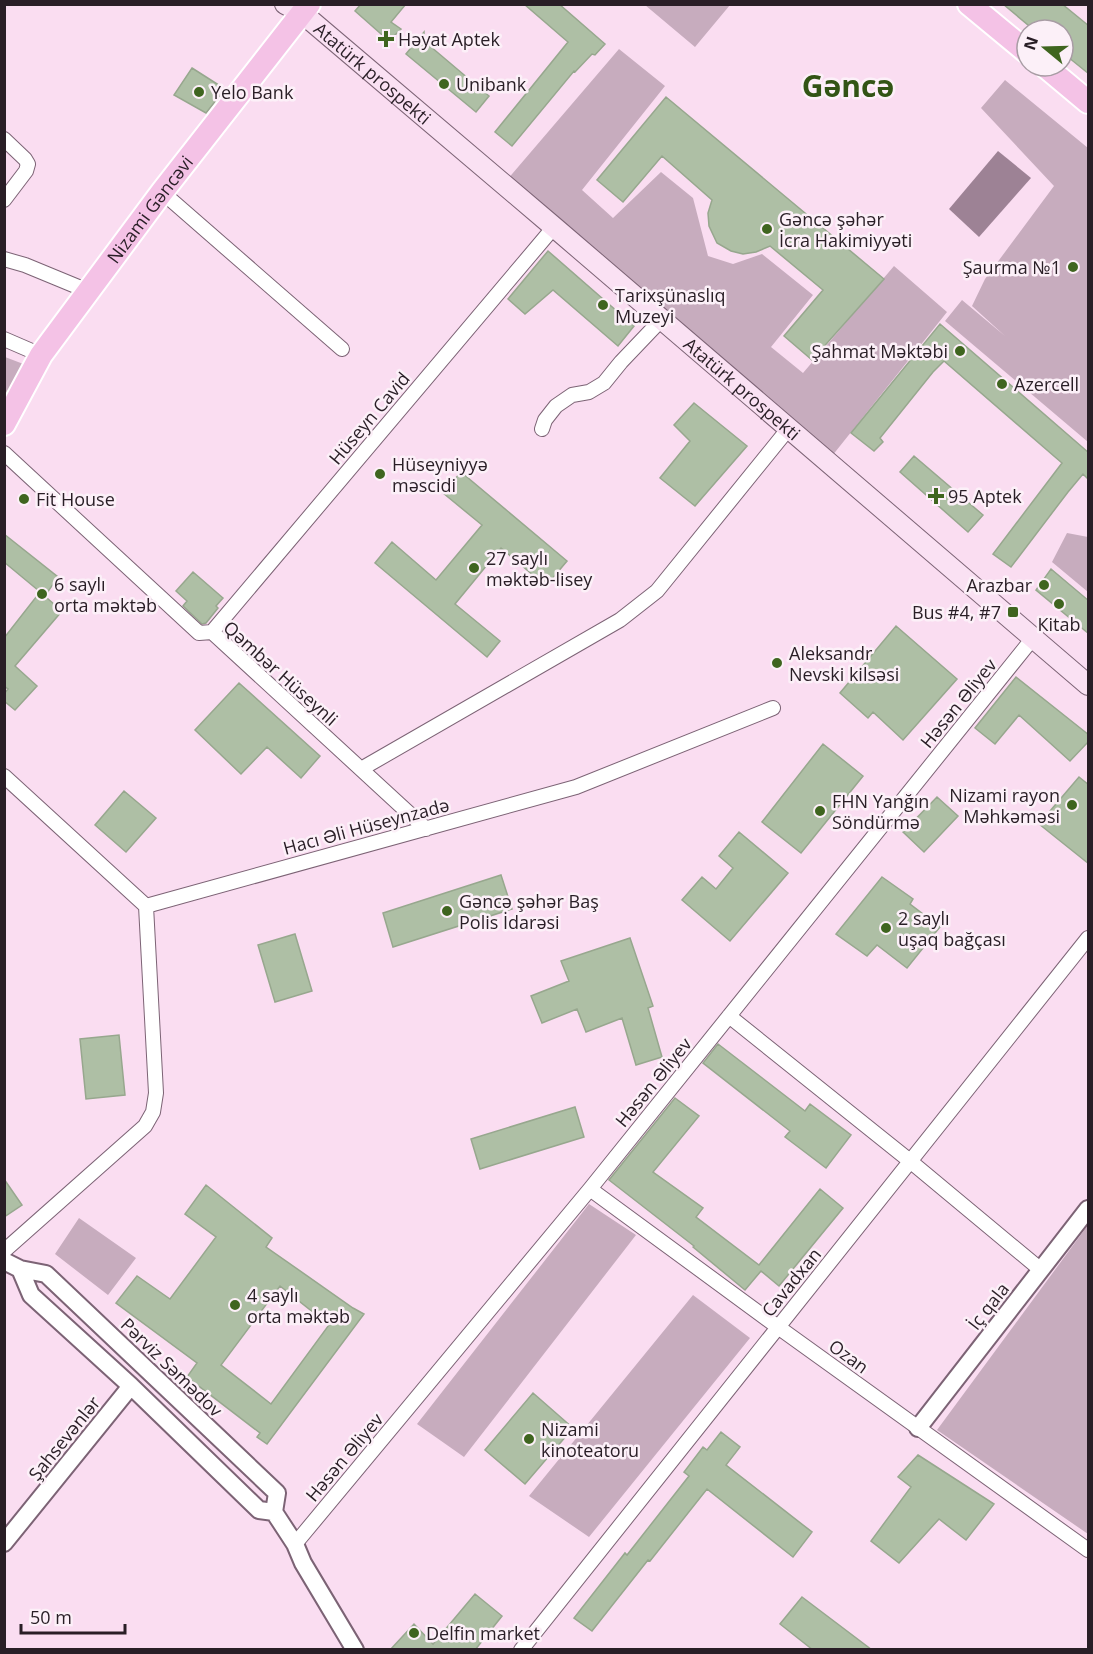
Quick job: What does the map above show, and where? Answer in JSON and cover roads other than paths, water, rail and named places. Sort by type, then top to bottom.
[{"type":"main road","points":[[969,4],[1015,42]]},
{"type":"main road","name":"Nizami Gəncəvi","points":[[4,424],[41,355],[298,7]]},
{"type":"main road","name":"Atatürk prospekti","points":[[298,7],[1089,685]]},
{"type":"main road","points":[[1060,78],[1089,102]]},
{"type":"street","points":[[4,140],[28,164],[26,171],[4,200]]},
{"type":"street","points":[[162,192],[342,349]]},
{"type":"street","name":"Hüseyn Cavid","points":[[212,632],[554,227]]},
{"type":"street","points":[[4,259],[34,268],[88,291]]},
{"type":"street","points":[[542,429],[545,420],[556,406],[572,395],[589,392],[604,383],[662,320]]},
{"type":"street","points":[[4,339],[41,355]]},
{"type":"street","points":[[361,769],[620,620],[657,591],[789,428]]},
{"type":"street","name":"Qəmbər Hüseynli","points":[[4,453],[199,633],[212,632],[426,829]]},
{"type":"street","name":"Həsən Əliyev","points":[[294,1544],[590,1189],[1033,638]]},
{"type":"street","name":"Hacı Əli Hüseynzadə","points":[[146,906],[576,787],[773,708]]},
{"type":"street","points":[[4,776],[146,906],[156,1093],[153,1112],[145,1126],[4,1251]]},
{"type":"street","name":"Cavadxan","points":[[521,1650],[1089,938]]},
{"type":"street","points":[[729,1016],[910,1161],[1041,1270]]},
{"type":"street","name":"Ozan","points":[[590,1189],[1089,1550]]},
{"type":"street","name":"İç qala","points":[[918,1428],[1089,1209]]},
{"type":"street","name":"Pərviz Səmədov","points":[[4,1261],[20,1269],[46,1274],[277,1493],[274,1512],[355,1650]]},
{"type":"street","points":[[20,1269],[31,1295],[131,1386],[259,1510],[274,1512]]},
{"type":"street","name":"Şahsevənlər","points":[[4,1543],[131,1386]]},
{"type":"place","name":"Həyat Aptek","points":[[386,39]]},
{"type":"place","name":"Unibank","points":[[444,84]]},
{"type":"place","name":"Yelo Bank","points":[[199,92]]},
{"type":"place","name":"Gəncə şəhər İcra Hakimiyyəti","points":[[767,229]]},
{"type":"place","name":"Şaurma №1","points":[[1073,267]]},
{"type":"place","name":"Tarixşünaslıq Muzeyi","points":[[603,305]]},
{"type":"place","name":"Şahmat Məktəbi","points":[[960,351]]},
{"type":"place","name":"Azercell","points":[[1002,384]]},
{"type":"place","name":"Hüseyniyyə məscidi","points":[[380,474]]},
{"type":"place","name":"95 Aptek","points":[[936,496]]},
{"type":"place","name":"Fit House","points":[[24,499]]},
{"type":"place","name":"27 saylı məktəb-lisey","points":[[474,568]]},
{"type":"place","name":"Arazbar","points":[[1044,585]]},
{"type":"place","name":"6 saylı orta məktəb","points":[[42,594]]},
{"type":"place","name":"Кitab","points":[[1059,604]]},
{"type":"place","name":"Bus #4, #7","points":[[1013,612]]},
{"type":"place","name":"Aleksandr Nevski kilsəsi","points":[[777,663]]},
{"type":"place","name":"Nizami rayon Məhkəməsi","points":[[1072,805]]},
{"type":"place","name":"FHN Yanğın Söndürmə","points":[[820,811]]},
{"type":"place","name":"Gəncə şəhər Baş Polis İdarəsi","points":[[447,911]]},
{"type":"place","name":"2 saylı uşaq bağçası","points":[[886,928]]},
{"type":"place","name":"4 saylı orta məktəb","points":[[235,1305]]},
{"type":"place","name":"Nizami kinoteatoru","points":[[529,1439]]},
{"type":"place","name":"Delfin market","points":[[414,1633]]},
{"type":"district","name":"Gəncə","points":[[848,85]]}]
